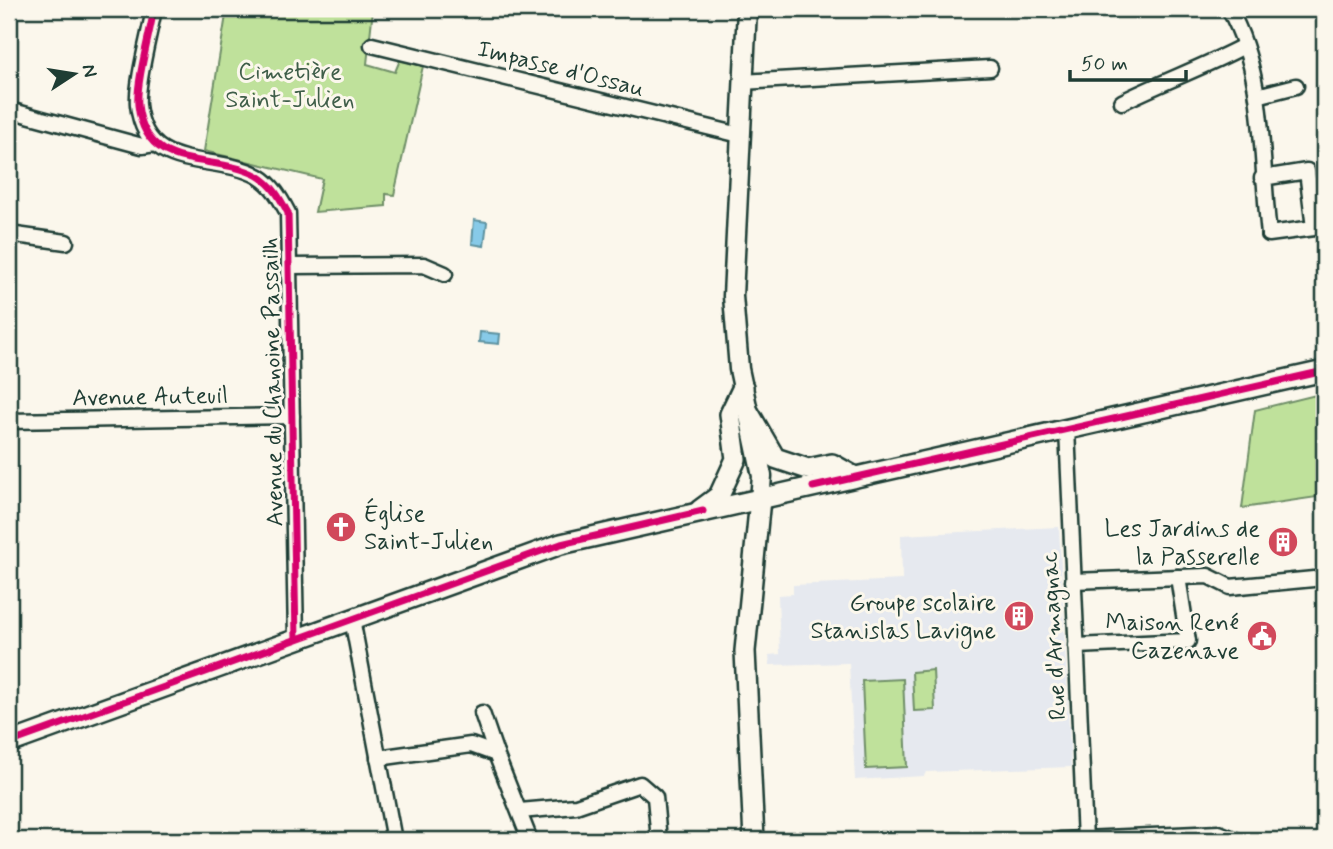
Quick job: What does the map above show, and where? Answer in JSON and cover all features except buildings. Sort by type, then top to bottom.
[{"type":"main road","points":[[9,743],[561,544],[1324,371]]},
{"type":"main road","points":[[698,512],[719,496],[736,459],[730,414],[743,387]]},
{"type":"main road","points":[[748,413],[775,458],[808,470],[832,464],[855,477]]},
{"type":"main road","points":[[754,840],[745,651],[760,499]]},
{"type":"street","points":[[154,9],[138,102],[143,125],[155,144]]},
{"type":"street","points":[[747,9],[733,296],[743,387],[762,476],[760,499]]},
{"type":"street","points":[[1229,9],[1244,46],[1257,96],[1262,178],[1269,234],[1314,228],[1307,171],[1262,178]]},
{"type":"street","name":"Impasse d'Ossau","points":[[372,46],[740,135]]},
{"type":"street","points":[[1122,102],[1170,78],[1197,71],[1244,46]]},
{"type":"street","points":[[742,82],[989,68]]},
{"type":"street","points":[[1257,96],[1296,86]]},
{"type":"street","name":"Avenue du Chanoine Passailh","points":[[9,110],[142,146],[155,144],[174,155],[257,175],[277,191],[288,213],[296,639]]},
{"type":"street","points":[[9,234],[66,242]]},
{"type":"street","points":[[290,266],[424,264],[446,274]]},
{"type":"street","name":"Avenue Auteuil","points":[[9,421],[292,416]]},
{"type":"street","name":"Rue d'Armagnac","points":[[1067,429],[1085,840]]},
{"type":"street","points":[[1073,581],[1208,576],[1230,587],[1324,578]]},
{"type":"street","points":[[1076,646],[1188,641],[1178,577]]},
{"type":"street","points":[[352,619],[394,840]]},
{"type":"street","points":[[482,713],[530,840]]},
{"type":"street","points":[[378,758],[471,744],[496,754]]},
{"type":"street","points":[[520,811],[576,806],[640,784],[655,797],[659,840]]},
{"type":"street","points":[[1060,840],[1219,833],[1236,840]]},
{"type":"shaded area","points":[[1059,527],[1071,767],[926,772],[924,776],[855,780],[849,663],[770,665],[769,655],[780,654],[778,595],[793,594],[793,585],[902,580],[901,535]]},
{"type":"green space","name":"Cimetière Saint-Julien","points":[[227,9],[373,9],[367,64],[395,72],[400,60],[423,66],[394,195],[386,194],[386,206],[315,212],[322,179],[204,151]]},
{"type":"green space","points":[[1324,393],[1324,496],[1242,508],[1255,410]]},
{"type":"green space","points":[[933,670],[935,710],[914,711],[912,672]]},
{"type":"green space","points":[[903,679],[907,767],[866,769],[862,681]]},
{"type":"water","points":[[474,220],[487,222],[484,246],[472,244]]},
{"type":"water","points":[[480,332],[500,334],[499,344],[479,342]]},
{"type":"cycle path","points":[[154,9],[138,95],[144,127],[154,143],[185,158],[241,169],[258,176],[272,188],[288,213],[296,639]]},
{"type":"cycle path","points":[[813,487],[1324,371]]},
{"type":"cycle path","points":[[9,743],[561,544],[703,511]]},
{"type":"place","name":"Église Saint-Julien","points":[[341,527]]},
{"type":"place","name":"Les Jardins de la Passerelle","points":[[1283,542]]},
{"type":"place","name":"Groupe scolaire Stanislas Lavigne","points":[[1019,616]]},
{"type":"place","name":"Maison René Cazenave","points":[[1262,636]]}]
